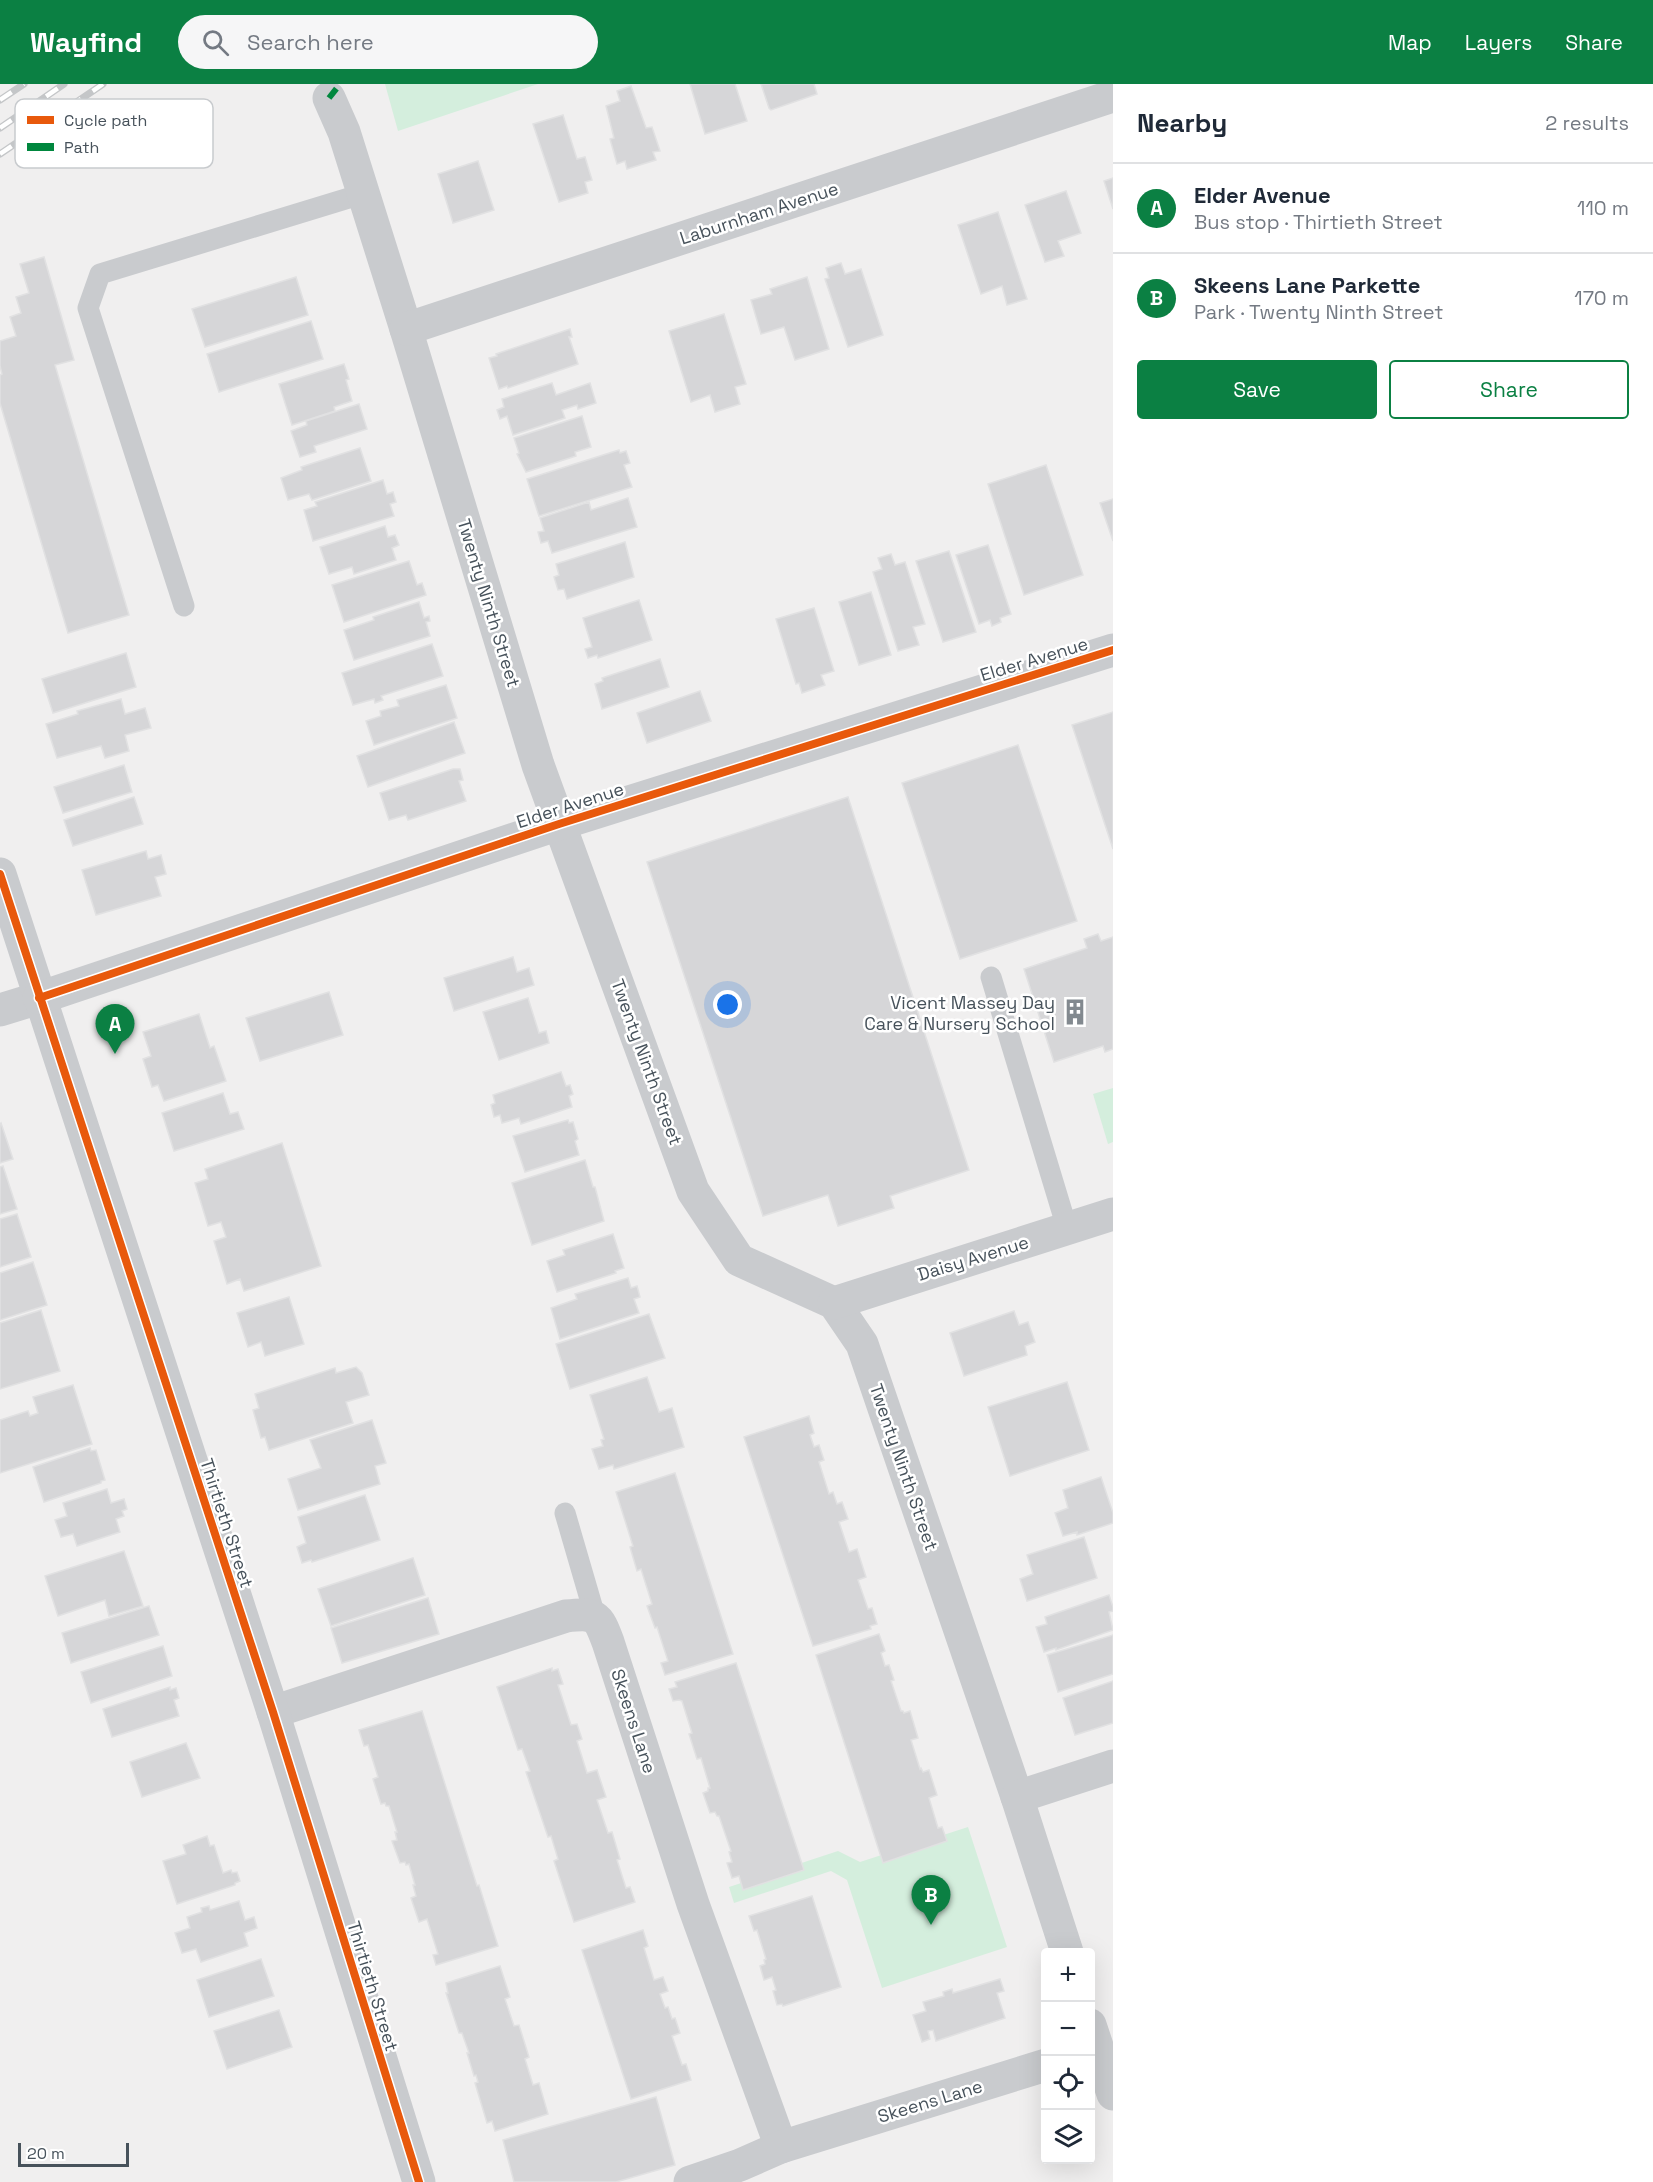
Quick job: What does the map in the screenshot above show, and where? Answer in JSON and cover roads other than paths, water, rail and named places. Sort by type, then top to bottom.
[{"type":"street","name":"Laburnham Avenue","points":[[406,329],[1113,96]]},
{"type":"street","name":"Twenty Ninth Street","points":[[329,98],[344,132],[406,329],[538,765],[693,1191],[739,1260],[834,1303],[862,1344],[1017,1797],[1065,1948]]},
{"type":"street","name":"Elder Avenue","points":[[0,1010],[559,824],[1113,650]]},
{"type":"street","name":"Thirtieth Street","points":[[0,874],[273,1713],[419,2182]]},
{"type":"street","name":"Daisy Avenue","points":[[834,1303],[1113,1214]]},
{"type":"street","points":[[273,1713],[566,1616],[587,1614],[595,1616]]},
{"type":"street","name":"Skeens Lane","points":[[595,1616],[601,1622],[693,1904],[781,2147]]},
{"type":"street","points":[[1017,1797],[1113,1766]]},
{"type":"street","points":[[1095,2046],[1113,2094]]},
{"type":"street","name":"Skeens Lane","points":[[690,2182],[740,2165],[781,2147],[1041,2067]]},
{"type":"lane","points":[[184,606],[87,308],[100,274],[362,194]]},
{"type":"lane","points":[[991,977],[1067,1228]]},
{"type":"lane","points":[[565,1513],[595,1616]]},
{"type":"railway","points":[[0,100],[24,84]]},
{"type":"railway","points":[[42,99],[64,84]]},
{"type":"railway","points":[[81,99],[103,84]]},
{"type":"railway","points":[[0,128],[15,118]]},
{"type":"railway","points":[[0,154],[15,144]]},
{"type":"place","name":"Vicent Massey Day Care & Nursery School","points":[[1075,1012]]},
{"type":"place","name":"Elder Avenue","points":[[115,1054]]},
{"type":"place","name":"Skeens Lane Parkette","points":[[931,1925]]}]
